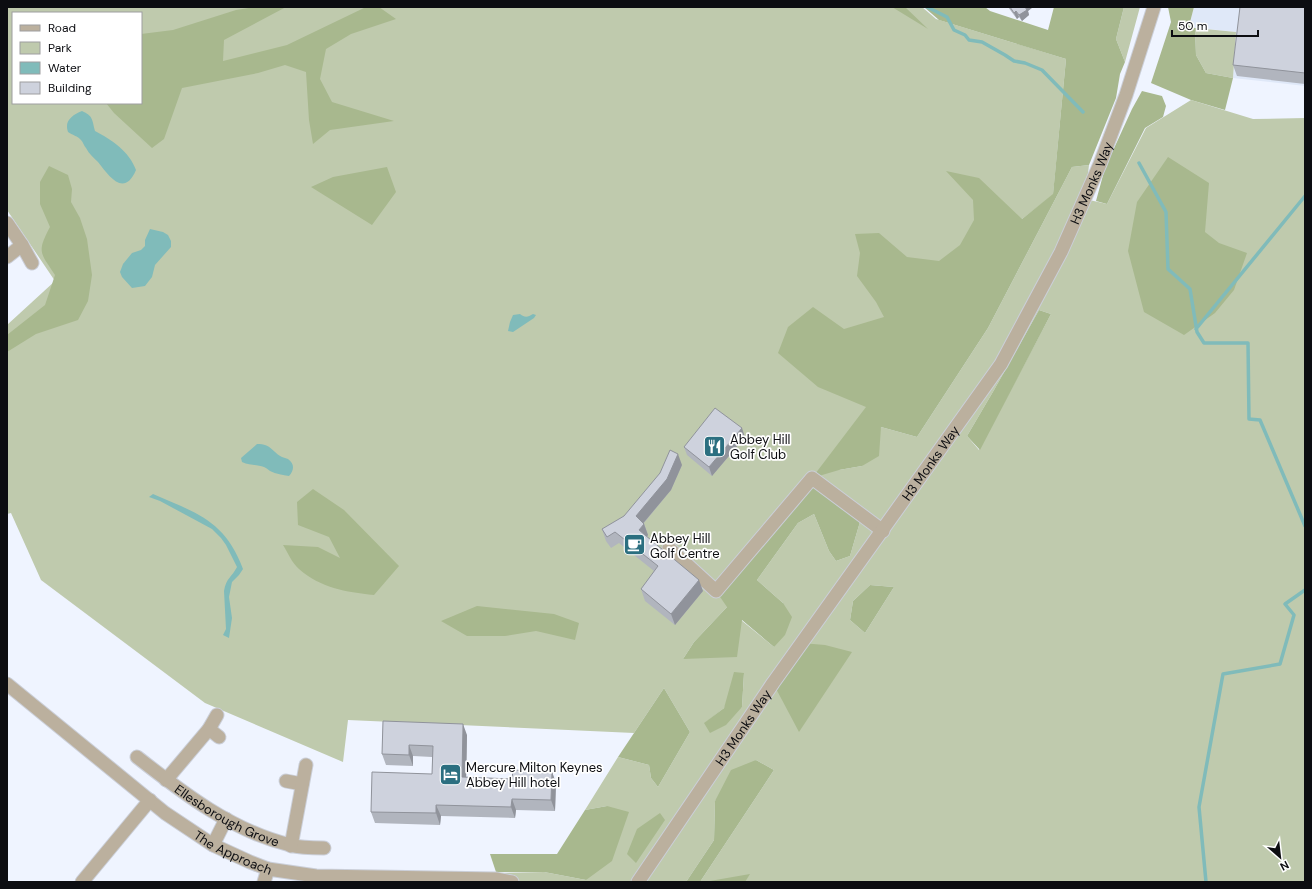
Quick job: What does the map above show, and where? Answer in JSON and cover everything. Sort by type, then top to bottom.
[{"type":"street","name":"H3 Monks Way","points":[[638,882],[773,683],[1001,364],[1061,252],[1100,164],[1126,95],[1154,7]]},
{"type":"street","points":[[7,223],[32,263]]},
{"type":"street","points":[[7,257],[22,245]]},
{"type":"street","points":[[669,548],[716,591],[812,478],[883,531]]},
{"type":"street","name":"The Approach","points":[[7,684],[165,813],[213,845],[232,855],[268,869],[316,876],[387,880],[496,879],[512,882]]},
{"type":"street","name":"Ellesborough Grove","points":[[166,780],[214,733],[217,715]]},
{"type":"street","name":"Ellesborough Grove","points":[[137,757],[195,801],[258,835],[291,846],[324,848]]},
{"type":"street","name":"Ellesborough Grove","points":[[291,846],[306,765]]},
{"type":"street","points":[[286,781],[302,784]]},
{"type":"street","points":[[82,882],[150,800]]},
{"type":"street","points":[[213,845],[226,819]]},
{"type":"street","points":[[264,882],[268,869]]},
{"type":"shaded area","points":[[255,7],[286,7],[224,40],[223,61],[287,45],[366,7],[379,7],[396,19],[351,34],[326,49],[320,79],[332,102],[394,121],[330,130],[313,144],[309,120],[306,72],[285,65],[258,73],[182,88],[164,139],[152,148],[114,113],[107,104],[142,104],[142,34],[173,30],[236,10]]},
{"type":"shaded area","points":[[892,7],[905,7],[928,29]]},
{"type":"shaded area","points":[[924,7],[985,7],[990,11],[1048,30],[1054,7],[1124,7],[1116,39],[1125,62],[1120,74],[1116,98],[1089,165],[1072,167],[988,328],[917,437],[881,427],[879,456],[862,466],[839,470],[812,478],[866,407],[818,387],[778,353],[788,327],[813,307],[844,329],[884,317],[876,302],[857,276],[860,253],[855,234],[879,233],[907,257],[939,261],[960,245],[974,220],[973,200],[946,171],[979,178],[1022,219],[1053,194],[1066,59],[939,20]]},
{"type":"shaded area","points":[[1168,7],[1194,7],[1189,26],[1195,28],[1196,55],[1206,73],[1233,78],[1225,110],[1191,100],[1151,83],[1171,22]]},
{"type":"shaded area","points":[[1194,7],[1305,7],[1305,86],[1233,78],[1236,32],[1189,27]]},
{"type":"shaded area","points":[[1142,91],[1162,96],[1166,106],[1163,117],[1145,128],[1107,204],[1096,201],[1105,168],[1132,109]]},
{"type":"shaded area","points":[[1168,157],[1209,183],[1205,232],[1219,243],[1247,253],[1234,290],[1215,313],[1184,335],[1144,312],[1128,251],[1137,202]]},
{"type":"shaded area","points":[[49,166],[68,175],[72,189],[71,202],[80,218],[87,239],[92,275],[88,301],[78,320],[36,334],[7,352],[7,335],[45,305],[55,275],[42,252],[43,242],[50,227],[40,204],[40,182]]},
{"type":"shaded area","points":[[387,167],[396,192],[372,225],[311,187],[333,177]]},
{"type":"shaded area","points":[[1039,310],[1051,314],[980,450],[967,436]]},
{"type":"shaded area","points":[[812,478],[862,515],[850,556],[836,561],[829,551],[814,514],[798,523],[757,580],[783,603],[792,617],[785,635],[774,647],[742,620],[737,657],[683,659],[694,642],[727,607],[716,591]]},
{"type":"shaded area","points":[[313,489],[344,510],[399,566],[374,595],[343,590],[325,585],[316,581],[299,569],[290,558],[283,545],[318,547],[340,558],[329,537],[298,525],[297,502]]},
{"type":"shaded area","points":[[870,585],[894,587],[865,633],[850,620],[853,601]]},
{"type":"shaded area","points":[[477,606],[554,614],[579,623],[575,640],[536,631],[505,636],[467,636],[441,621]]},
{"type":"shaded area","points":[[801,643],[825,645],[852,652],[799,732],[773,683]]},
{"type":"shaded area","points":[[734,672],[744,673],[742,707],[726,725],[710,733],[704,723],[724,708]]},
{"type":"shaded area","points":[[664,688],[690,732],[658,787],[651,778],[649,765],[618,757]]},
{"type":"shaded area","points":[[756,760],[774,770],[700,882],[686,882],[714,840],[715,801],[731,770]]},
{"type":"shaded area","points":[[607,806],[629,812],[612,861],[586,880],[544,872],[496,872],[490,854],[557,854],[585,810]]},
{"type":"shaded area","points":[[660,813],[665,820],[636,863],[627,854],[637,829]]},
{"type":"shaded area","points":[[750,874],[745,882],[704,882]]},
{"type":"green space","name":"Abbey Hill Golf Centre","points":[[7,7],[922,7],[936,19],[1066,59],[1053,195],[1022,219],[839,470],[862,466],[881,427],[917,437],[988,328],[1072,167],[1089,165],[1085,199],[1107,204],[1146,128],[1191,100],[1253,119],[1305,118],[1305,882],[700,882],[774,770],[756,760],[715,801],[714,840],[686,882],[512,882],[496,879],[496,873],[544,872],[586,880],[607,806],[585,810],[618,757],[649,765],[651,778],[658,787],[690,732],[664,688],[634,733],[348,720],[343,762],[205,703],[41,580],[11,513],[7,514],[7,325],[55,281],[7,210]],"holes":[[[1039,310],[1051,314],[979,450],[967,436]],[[812,479],[862,515],[850,556],[836,561],[829,551],[814,514],[798,523],[757,580],[783,603],[774,647],[741,620],[683,659],[694,642],[727,607]],[[870,585],[894,587],[865,633],[850,620],[853,601]],[[744,673],[742,707],[705,723],[724,708]]]},
{"type":"green space","points":[[1124,7],[1140,7],[1125,62],[1116,39]]},
{"type":"green space","points":[[1195,28],[1236,32],[1233,78],[1206,73],[1196,55]]},
{"type":"water","points":[[82,111],[92,118],[95,131],[108,138],[119,147],[133,163],[136,170],[127,183],[117,182],[112,178],[90,154],[82,141],[68,132],[67,125],[70,119],[75,114]]},
{"type":"water","points":[[150,229],[163,232],[168,235],[171,241],[171,247],[155,265],[152,277],[145,286],[132,288],[122,277],[120,272],[123,264],[132,253],[141,250],[145,246],[145,240]]},
{"type":"water","points":[[520,314],[525,317],[533,314],[536,315],[534,318],[513,332],[508,331],[513,315]]},
{"type":"water","points":[[257,444],[266,445],[292,463],[292,472],[289,476],[275,473],[265,467],[242,462],[241,458]]},
{"type":"water","points":[[153,494],[196,513],[207,520],[218,529],[236,552],[243,569],[232,582],[229,597],[232,618],[229,638],[223,635],[226,629],[224,591],[228,580],[237,567],[226,545],[212,529],[160,501],[149,497]]},
{"type":"building","points":[[1010,7],[1025,7],[1027,10],[1019,15],[1016,11],[1014,13]]},
{"type":"building","points":[[1240,7],[1305,7],[1305,73],[1233,65]]},
{"type":"building","name":"Abbey Hill Golf Club","points":[[715,408],[742,428],[709,467],[684,447]]},
{"type":"building","points":[[670,450],[678,454],[667,479],[636,516],[644,524],[639,530],[699,580],[671,614],[641,589],[658,566],[615,532],[607,537],[602,529],[624,516],[660,473]]},
{"type":"building","name":"Mercure Milton Keynes Abbey Hill hotel","points":[[383,721],[463,724],[462,777],[512,779],[513,770],[552,772],[551,800],[512,799],[511,807],[436,805],[436,813],[371,812],[372,772],[432,774],[433,746],[409,745],[409,755],[382,754]]},
{"type":"waterway","points":[[927,7],[947,17],[954,30],[965,35],[969,40],[982,42],[1014,61],[1025,63],[1042,70],[1083,112]]},
{"type":"waterway","points":[[1139,163],[1166,212],[1168,269],[1190,289],[1197,332],[1204,343],[1248,343],[1249,419],[1260,420],[1305,526]]},
{"type":"waterway","points":[[1196,329],[1305,196]]},
{"type":"waterway","points":[[1206,882],[1199,807],[1223,674],[1280,664],[1294,615],[1285,604],[1305,590]]},
{"type":"place","name":"Abbey Hill Golf Club","points":[[715,446]]},
{"type":"place","name":"Abbey Hill Golf Centre","points":[[635,545]]},
{"type":"place","name":"Mercure Milton Keynes Abbey Hill hotel","points":[[451,774]]}]
